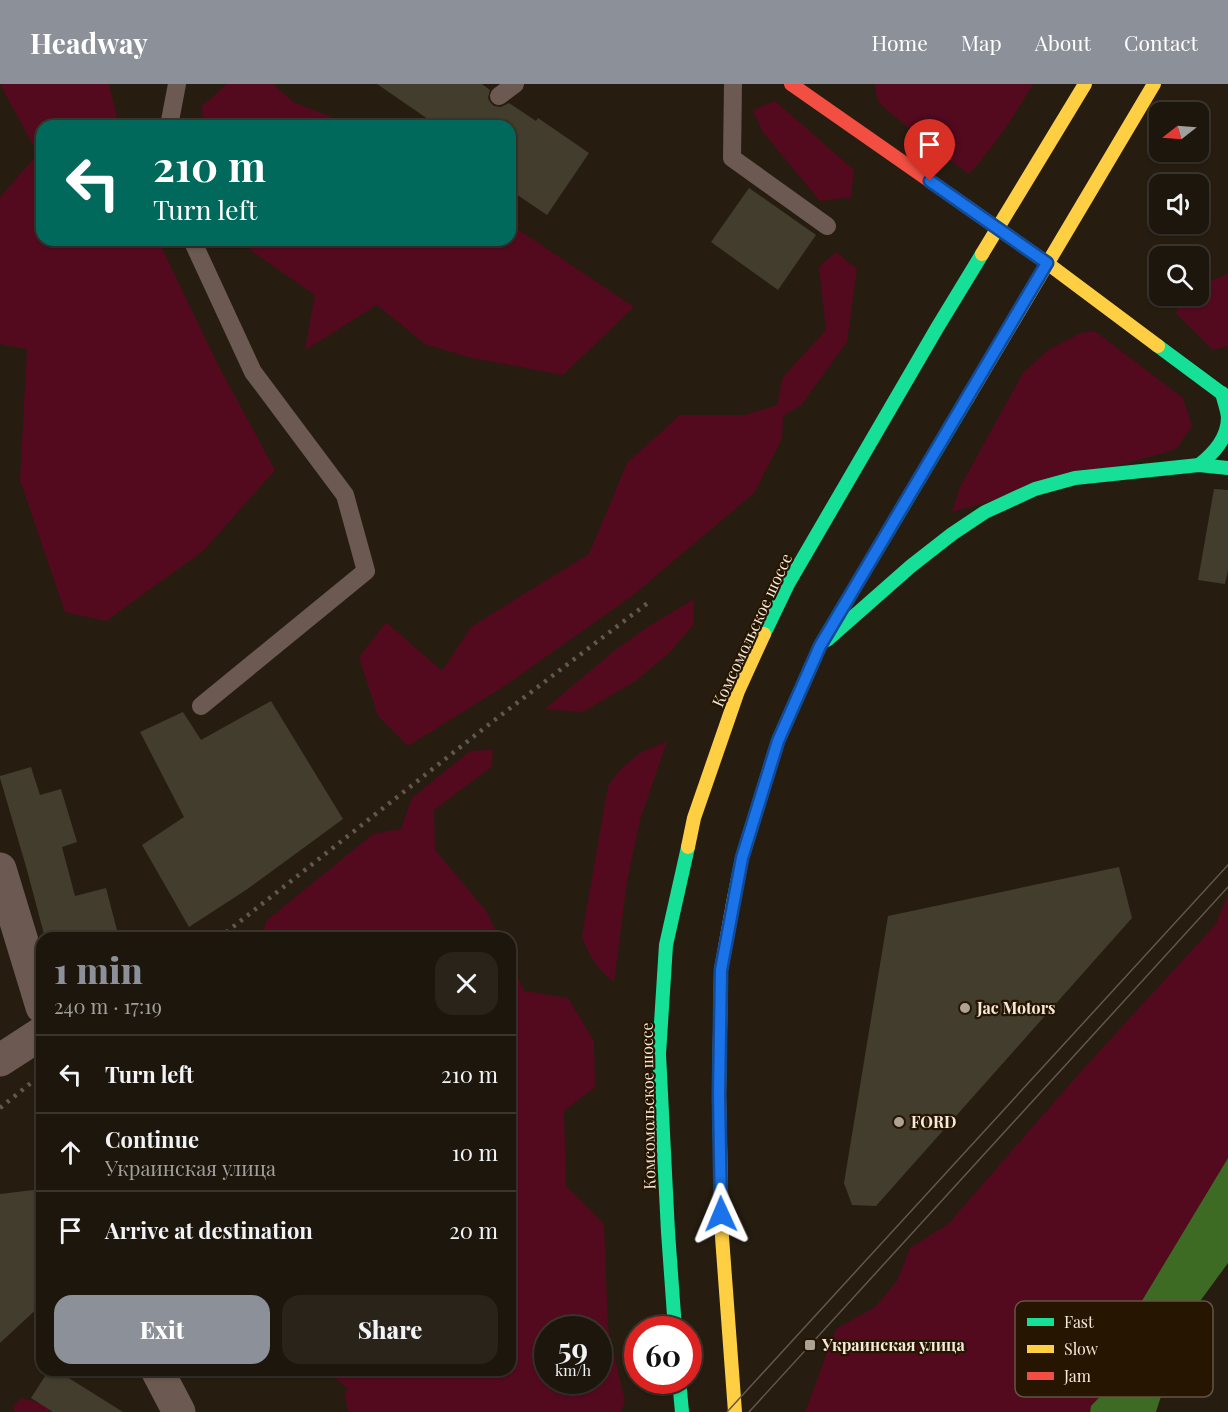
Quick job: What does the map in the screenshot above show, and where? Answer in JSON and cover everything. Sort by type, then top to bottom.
[{"type":"main road","points":[[791,84],[1047,263],[1225,396],[1228,417],[1226,436],[1217,452],[1199,465]]},
{"type":"main road","name":"Комсомольское шоссе","points":[[674,1316],[659,1054],[666,945],[694,818],[738,691],[788,584],[937,328],[1084,84]]},
{"type":"main road","points":[[735,1412],[722,1237],[719,1095],[721,970],[742,858],[778,741],[820,646],[1154,84]]},
{"type":"main road","points":[[1199,465],[1228,455]]},
{"type":"main road","points":[[820,646],[911,566],[952,534],[985,513],[1035,489],[1075,478],[1199,465],[1228,468]]},
{"type":"main road","points":[[680,1394],[682,1412]]},
{"type":"street","points":[[0,869],[36,987]]},
{"type":"street","points":[[0,1060],[36,1037]]},
{"type":"street","points":[[160,1376],[179,1412]]},
{"type":"lane","points":[[170,120],[177,84]]},
{"type":"lane","points":[[499,96],[515,84]]},
{"type":"lane","points":[[733,84],[732,158],[827,226]]},
{"type":"lane","points":[[195,246],[253,372],[345,495],[366,572],[201,706]]},
{"type":"shaded area","points":[[0,84],[109,84],[118,120],[36,120],[36,150]]},
{"type":"shaded area","points":[[227,84],[273,84],[293,102],[339,120],[203,120],[202,106]]},
{"type":"shaded area","points":[[875,84],[1033,84],[1003,131],[969,174],[881,105],[877,98]]},
{"type":"shaded area","points":[[775,101],[854,170],[851,197],[820,201],[762,131],[753,110]]},
{"type":"shaded area","points":[[36,156],[36,246],[161,246],[218,365],[275,470],[203,551],[106,621],[65,612],[20,480],[27,349],[0,344],[0,197]]},
{"type":"shaded area","points":[[516,228],[634,307],[563,375],[468,357],[425,344],[377,305],[305,350],[315,295],[253,252],[248,246],[516,246]]},
{"type":"shaded area","points":[[836,252],[857,269],[847,342],[801,405],[783,416],[782,439],[754,493],[632,596],[506,685],[408,746],[378,716],[359,657],[386,622],[442,671],[471,627],[589,554],[627,463],[680,415],[745,415],[777,405],[783,377],[826,330],[819,267]]},
{"type":"shaded area","points":[[1228,274],[1228,346],[1213,350],[1176,313],[1178,306],[1209,306],[1209,281]]},
{"type":"shaded area","points":[[1095,331],[1183,398],[1192,426],[1177,448],[952,512],[960,487],[1023,373],[1048,350],[1081,333]]},
{"type":"shaded area","points":[[694,599],[693,625],[669,653],[635,681],[583,712],[545,709],[614,651],[646,628]]},
{"type":"shaded area","points":[[667,741],[640,820],[627,881],[614,982],[594,962],[582,936],[608,786],[621,769],[640,753]]},
{"type":"shaded area","points":[[493,750],[491,767],[434,810],[435,850],[486,911],[496,932],[263,932],[266,921],[373,834],[401,829],[412,798],[470,751]]},
{"type":"shaded area","points":[[1228,894],[1228,1158],[1143,1301],[1015,1301],[1015,1397],[1100,1397],[1091,1406],[1090,1412],[805,1412],[836,1329],[875,1307],[897,1281],[910,1248],[948,1224],[1085,1067],[1216,924]]},
{"type":"shaded area","points":[[516,974],[524,991],[568,998],[594,1041],[595,1087],[564,1111],[566,1186],[604,1224],[608,1316],[534,1316],[534,1394],[612,1394],[612,1345],[625,1402],[621,1412],[348,1412],[345,1394],[348,1389],[333,1376],[516,1376]]},
{"type":"shaded area","points":[[1228,1158],[1228,1263],[1200,1301],[1142,1301]]},
{"type":"shaded area","points":[[1100,1397],[1161,1397],[1156,1412],[1090,1412],[1091,1406]]},
{"type":"shaded area","points":[[22,1398],[69,1412],[15,1412],[12,1407]]},
{"type":"building","points":[[377,84],[482,84],[490,90],[488,98],[494,106],[501,107],[509,103],[536,121],[538,118],[589,153],[547,215],[516,194],[516,120],[429,120]]},
{"type":"building","points":[[749,188],[816,235],[778,290],[711,242]]},
{"type":"building","points":[[1214,489],[1228,490],[1228,570],[1225,584],[1198,580]]},
{"type":"building","points":[[271,701],[343,819],[246,890],[189,927],[142,845],[184,817],[140,732],[183,712],[201,740]]},
{"type":"building","points":[[31,767],[40,795],[61,789],[77,842],[62,847],[75,896],[106,888],[117,932],[43,932],[0,776]]},
{"type":"building","points":[[1119,867],[1132,918],[876,1206],[852,1205],[844,1183],[888,916]]},
{"type":"building","points":[[36,1190],[36,1310],[0,1343],[0,1194]]},
{"type":"building","points":[[45,1376],[66,1376],[123,1412],[53,1412],[31,1398]]},
{"type":"tram line","points":[[727,1412],[1228,865]]},
{"type":"tram line","points":[[749,1412],[1228,887]]},
{"type":"railway","points":[[227,932],[492,722],[649,602]]},
{"type":"railway","points":[[0,1108],[36,1079]]},
{"type":"traffic: fast","points":[[764,634],[788,584],[982,254]]},
{"type":"traffic: fast","points":[[1158,346],[1228,398]]},
{"type":"traffic: fast","points":[[1199,465],[1215,450],[1226,432],[1228,417],[1222,393]]},
{"type":"traffic: fast","points":[[734,898],[742,858],[778,741],[820,646],[967,399]]},
{"type":"traffic: fast","points":[[827,640],[911,566],[952,534],[985,512],[1035,489],[1075,478],[1199,465],[1228,468]]},
{"type":"traffic: fast","points":[[674,1316],[659,1054],[666,945],[688,847]]},
{"type":"traffic: fast","points":[[680,1394],[682,1412]]},
{"type":"traffic: slow","points":[[982,254],[1085,84]]},
{"type":"traffic: slow","points":[[967,399],[1154,84]]},
{"type":"traffic: slow","points":[[940,188],[1047,263],[1158,346]]},
{"type":"traffic: slow","points":[[688,847],[694,818],[738,691],[764,634]]},
{"type":"traffic: slow","points":[[734,898],[721,970],[719,1095],[722,1237],[735,1412]]},
{"type":"traffic: jam","points":[[791,84],[940,188]]},
{"type":"place","name":"Jac Motors","points":[[965,1008]]},
{"type":"place","name":"FORD","points":[[899,1122]]},
{"type":"place","name":"Украинская улица","points":[[810,1345]]},
{"type":"route","points":[[721,1214],[719,1095],[721,970],[742,858],[778,741],[820,646],[1047,263],[930,181]]}]
